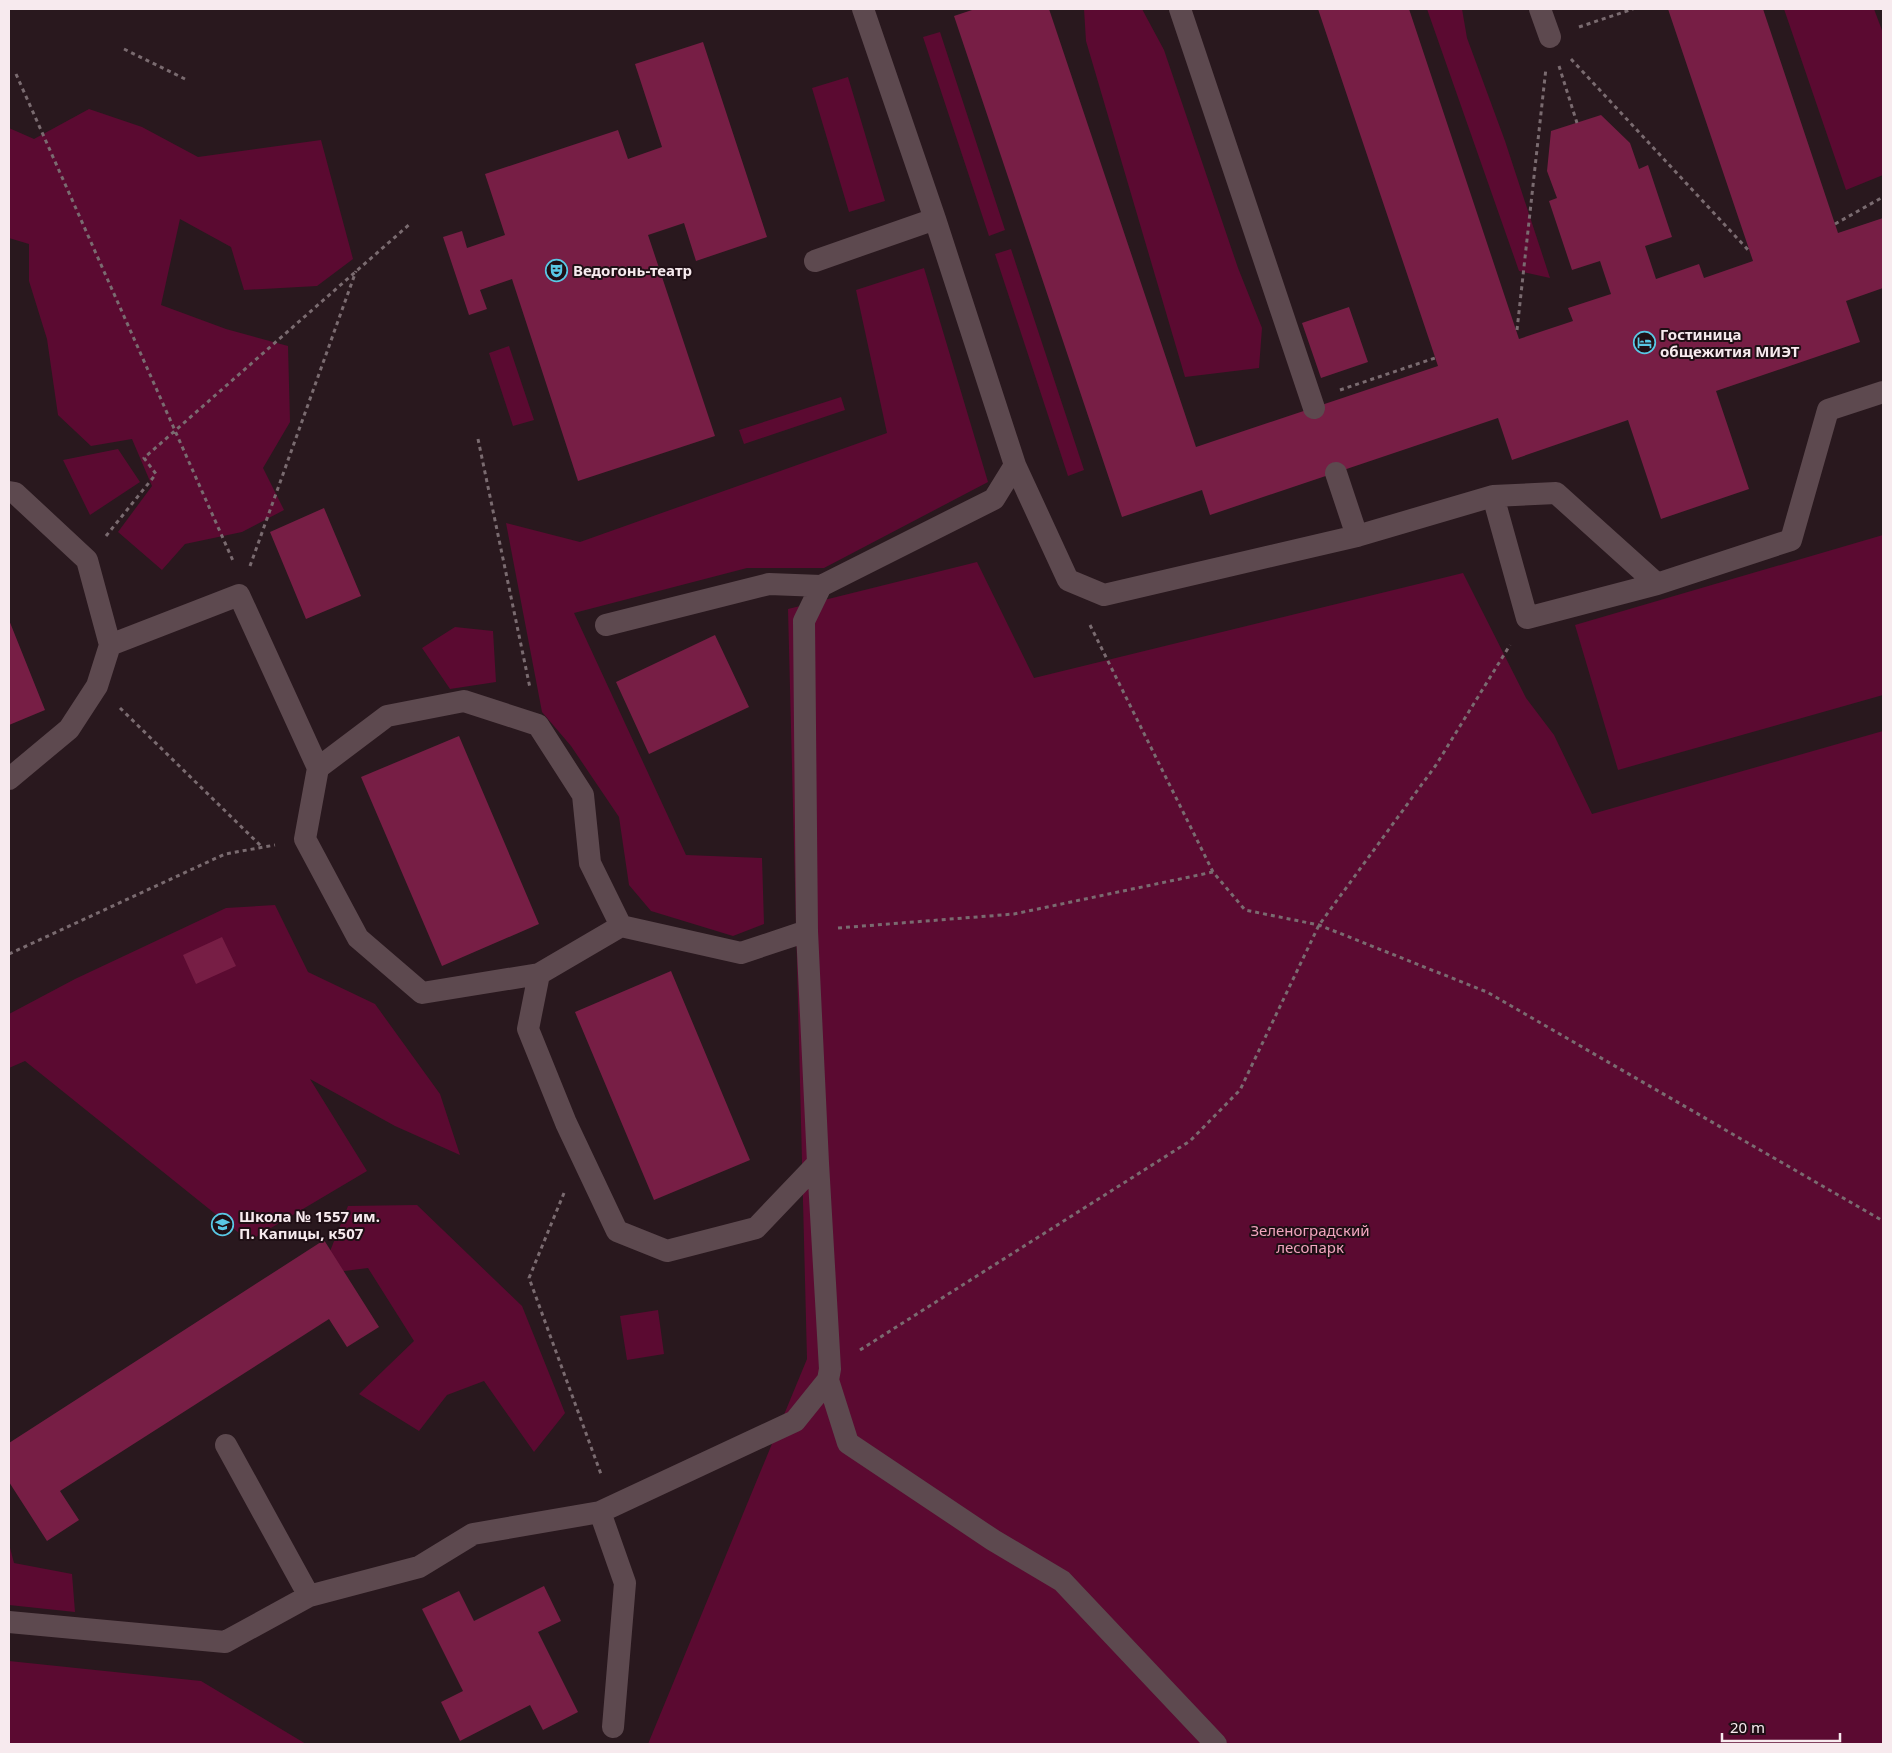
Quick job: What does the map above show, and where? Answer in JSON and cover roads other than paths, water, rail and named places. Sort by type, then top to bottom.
[{"type":"lane","points":[[863,9],[935,219],[1015,465],[1068,580],[1104,595],[1357,536],[1493,496],[1556,493],[1657,584]]},
{"type":"lane","points":[[1180,9],[1313,404]]},
{"type":"lane","points":[[1540,9],[1550,37]]},
{"type":"lane","points":[[815,261],[935,219]]},
{"type":"lane","points":[[1493,496],[1527,618],[1657,584],[1791,540],[1828,410],[1883,392]]},
{"type":"lane","points":[[606,626],[769,584],[821,586],[994,499],[1015,465]]},
{"type":"lane","points":[[1336,472],[1357,536]]},
{"type":"lane","points":[[9,492],[15,493],[87,560],[110,645],[97,686],[69,728],[9,779]]},
{"type":"lane","points":[[821,586],[804,621],[807,931],[829,1375],[848,1443],[993,1540],[1062,1581],[1216,1744]]},
{"type":"lane","points":[[110,645],[241,590],[318,768],[305,839],[358,938],[422,993],[539,974],[621,926],[741,952],[807,931]]},
{"type":"lane","points":[[318,768],[387,716],[464,701],[538,725],[583,795],[590,863],[621,926]]},
{"type":"lane","points":[[539,974],[528,1029],[566,1123],[617,1231],[667,1251],[756,1228],[818,1163]]},
{"type":"lane","points":[[9,1622],[225,1642],[309,1596],[419,1567],[472,1534],[606,1509],[795,1421],[829,1375]]},
{"type":"lane","points":[[226,1445],[309,1596]]},
{"type":"lane","points":[[606,1509],[626,1583],[613,1727]]},
{"type":"place","name":"Ведогонь-театр","points":[[557,270]]},
{"type":"place","name":"Гостиница общежития МИЭТ","points":[[1644,343]]},
{"type":"place","name":"Школа № 1557 им. П. Капицы, к507","points":[[223,1225]]},
{"type":"park label","name":"Зеленоградский лесопарк","points":[[1310,1238]]}]
